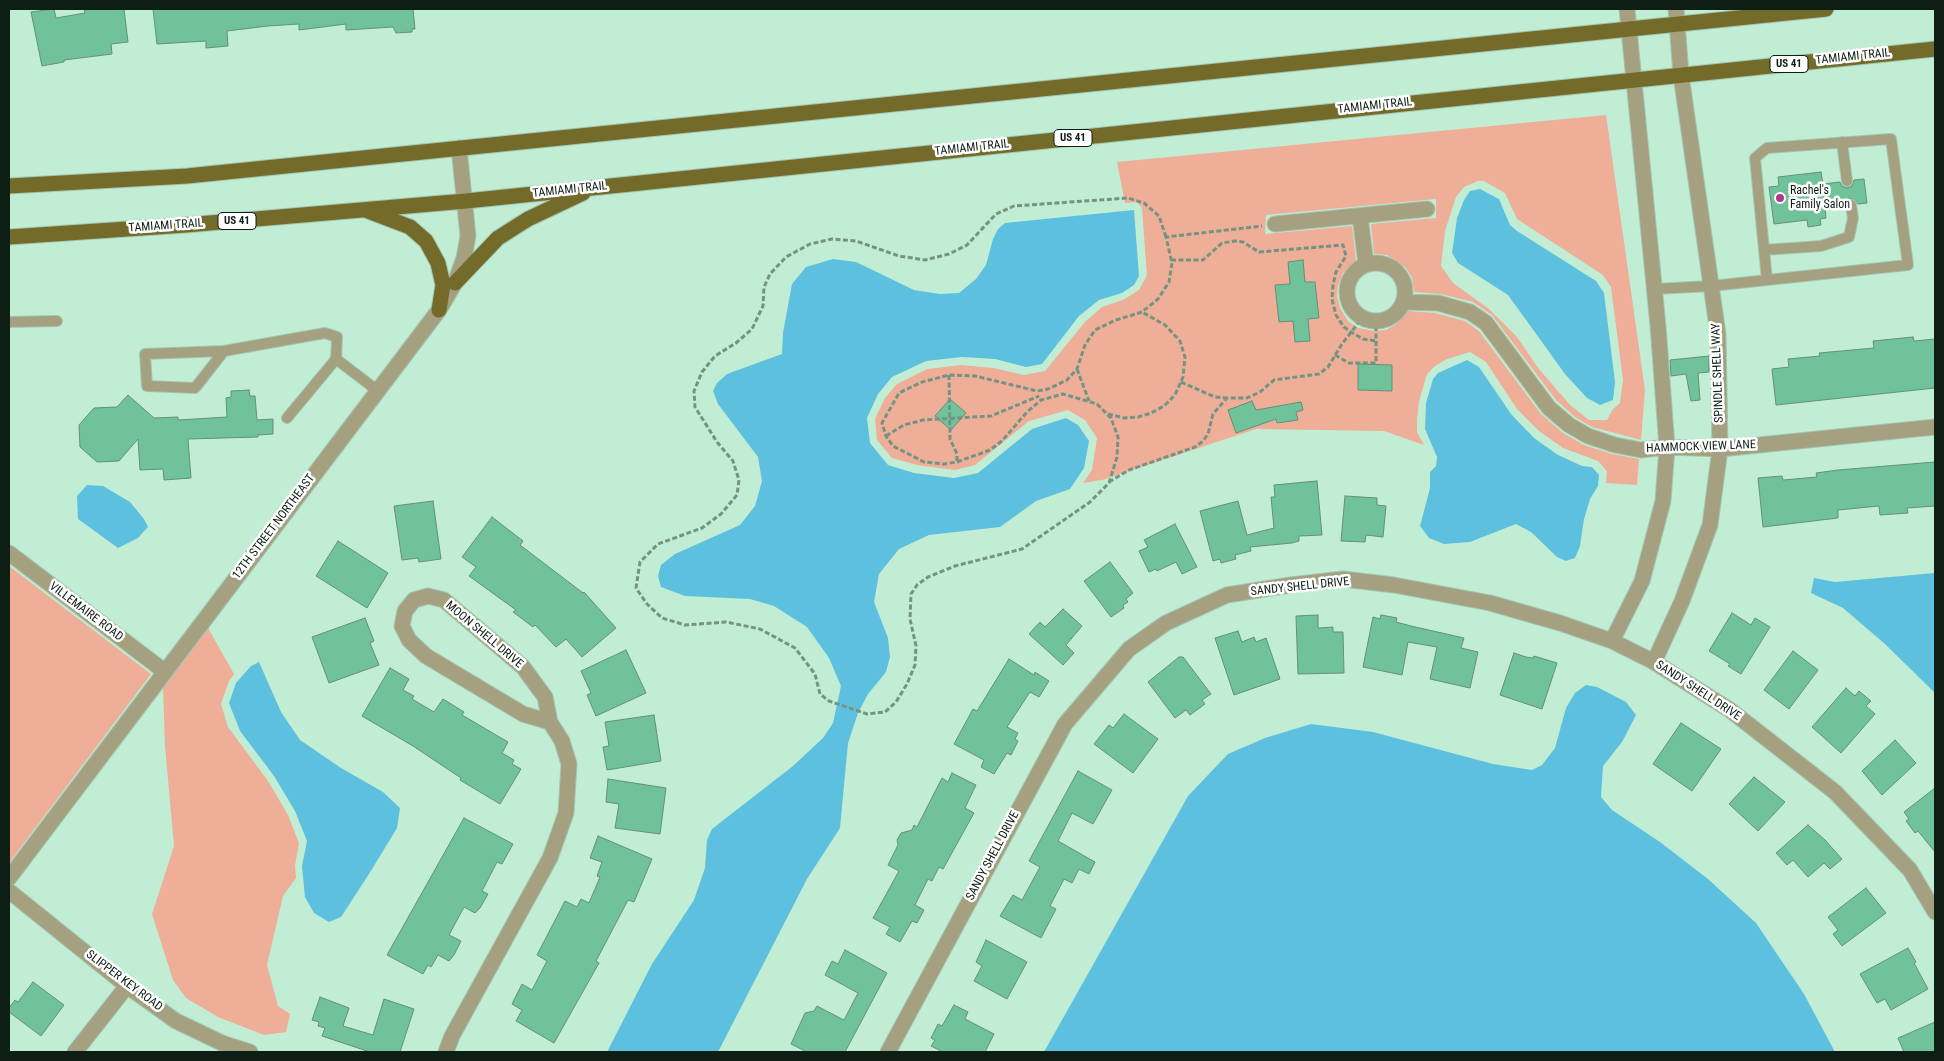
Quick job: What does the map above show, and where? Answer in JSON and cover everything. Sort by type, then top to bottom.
[{"type":"main road","points":[[9,186],[187,176],[1826,9]]},
{"type":"main road","name":"TAMIAMI TRAIL","points":[[9,237],[466,201],[1935,49]]},
{"type":"main road","points":[[455,283],[498,238],[528,219],[594,188]]},
{"type":"main road","points":[[364,210],[410,227],[426,241],[438,263],[443,285],[439,310]]},
{"type":"street","points":[[1612,642],[1642,581],[1663,502],[1666,447],[1655,289],[1627,9]]},
{"type":"street","name":"SPINDLE SHELL WAY","points":[[1654,662],[1682,601],[1710,525],[1720,449],[1718,334],[1681,75],[1676,9]]},
{"type":"street","name":"12TH STREET NORTHEAST","points":[[9,878],[439,310],[455,283],[464,258],[468,236],[466,201],[459,148]]},
{"type":"street","points":[[1275,224],[1427,209]]},
{"type":"street","points":[[1360,216],[1366,264]]},
{"type":"street","points":[[1366,264],[1384,264],[1393,268],[1404,283],[1403,302],[1393,316],[1369,320],[1349,304],[1347,285],[1351,276],[1366,264]]},
{"type":"street","name":"HAMMOCK VIEW LANE","points":[[1403,302],[1438,303],[1470,312],[1486,323],[1549,408],[1569,425],[1588,436],[1641,450],[1666,447],[1720,449],[1935,427]]},
{"type":"street","name":"VILLEMAIRE ROAD","points":[[9,553],[164,671]]},
{"type":"street","name":"SANDY SHELL DRIVE","points":[[888,1052],[1065,724],[1129,650],[1166,622],[1227,595],[1343,579],[1394,585],[1490,603],[1560,623],[1612,642],[1654,662],[1730,710],[1835,792],[1910,870],[1935,912]]},
{"type":"street","name":"MOON SHELL DRIVE","points":[[446,1052],[452,1036],[550,858],[560,836],[566,813],[569,764],[562,741],[550,722],[545,697],[523,667],[444,600],[428,596],[414,600],[405,611],[402,626],[409,640],[420,651],[523,714],[550,722]]},
{"type":"street","name":"SLIPPER KEY ROAD","points":[[9,891],[128,986],[176,1021],[222,1043],[250,1052]]},
{"type":"street","points":[[75,1052],[128,986]]},
{"type":"lane","points":[[1655,289],[1711,286],[1908,265],[1891,139],[1767,148],[1755,158],[1767,280]]},
{"type":"lane","points":[[1842,142],[1847,181]]},
{"type":"lane","points":[[1764,250],[1821,246],[1848,237],[1853,218],[1851,204]]},
{"type":"lane","points":[[9,322],[57,321]]},
{"type":"lane","points":[[224,351],[195,388],[147,386],[146,354],[224,351],[325,333],[336,337],[336,359],[287,418]]},
{"type":"lane","points":[[336,359],[378,390]]},
{"type":"path","points":[[1040,398],[1002,441],[990,450],[957,462],[944,464],[924,462],[893,446],[886,436],[882,424],[899,393],[922,382],[949,375],[975,376],[1037,392],[1066,380],[1077,369],[1085,344],[1095,330],[1116,320],[1142,312],[1158,299],[1169,282],[1171,260],[1166,237],[1159,216],[1144,203],[1128,198],[1014,206],[996,214],[967,245],[949,254],[925,260],[899,256],[856,241],[832,238],[810,244],[786,257],[770,274],[764,287],[763,306],[752,329],[736,343],[715,356],[702,372],[694,391],[695,407],[733,461],[739,480],[737,495],[721,514],[702,528],[658,544],[640,562],[636,588],[647,604],[662,618],[685,625],[726,622],[760,629],[795,648],[815,674],[820,694],[830,701],[867,714],[885,712],[896,702],[907,684],[915,665],[916,646],[910,619],[911,594],[917,585],[928,577],[955,566],[1022,549],[1090,502],[1108,483],[1129,470],[1195,447],[1204,441],[1208,434],[1213,414],[1227,398]]},
{"type":"path","points":[[1166,237],[1275,224]]},
{"type":"path","points":[[1171,260],[1203,260],[1222,243],[1235,240],[1243,242],[1259,252],[1343,245],[1346,256],[1336,272],[1332,299],[1336,315],[1344,327],[1351,332],[1363,339],[1376,341]]},
{"type":"path","points":[[1107,414],[1124,418],[1138,417],[1151,413],[1164,406],[1174,395],[1181,382],[1185,357],[1180,341],[1165,325],[1142,312]]},
{"type":"path","points":[[1181,382],[1215,397],[1248,398],[1260,392],[1274,380],[1319,374],[1328,367],[1335,356],[1351,332],[1369,320],[1376,341],[1376,363],[1348,363],[1335,356]]},
{"type":"path","points":[[1077,369],[1089,401]]},
{"type":"path","points":[[949,375],[950,439],[957,454],[957,462]]},
{"type":"path","points":[[1037,392],[1040,398]]},
{"type":"path","points":[[886,436],[904,426],[923,420],[991,416],[1040,398],[1063,394],[1097,404],[1111,418],[1118,437],[1117,457],[1108,483]]},
{"type":"shaded area","points":[[1606,115],[1645,390],[1641,440],[1592,427],[1575,417],[1556,400],[1492,315],[1473,302],[1441,294],[1414,292],[1412,278],[1406,268],[1387,255],[1374,254],[1371,224],[1436,218],[1436,199],[1266,215],[1265,234],[1352,226],[1356,260],[1343,273],[1337,295],[1340,308],[1348,321],[1358,328],[1375,331],[1386,330],[1396,324],[1408,311],[1435,313],[1465,321],[1479,331],[1541,414],[1563,433],[1584,445],[1612,454],[1639,459],[1637,485],[1606,483],[1607,471],[1598,461],[1563,448],[1539,431],[1517,409],[1486,362],[1470,352],[1447,359],[1435,366],[1427,374],[1419,401],[1417,419],[1417,432],[1424,445],[1384,431],[1256,429],[1102,480],[1083,483],[1092,470],[1097,438],[1085,420],[1068,410],[1029,421],[975,465],[955,470],[917,465],[892,458],[877,440],[875,419],[885,398],[897,384],[927,369],[961,365],[993,368],[1024,375],[1045,371],[1085,322],[1102,307],[1123,300],[1139,290],[1147,275],[1142,208],[1137,202],[1125,203],[1117,162]],"holes":[[[1478,181],[1484,181],[1505,193],[1517,219],[1603,275],[1611,287],[1623,380],[1620,403],[1613,409],[1607,420],[1589,420],[1570,405],[1538,368],[1517,337],[1489,309],[1453,283],[1441,266],[1445,231],[1456,197],[1464,187]]]},
{"type":"shaded area","points":[[9,566],[151,674],[9,863]]},
{"type":"shaded area","points":[[208,628],[234,674],[229,681],[221,704],[228,727],[268,781],[288,815],[299,843],[295,865],[296,878],[283,896],[267,965],[278,1006],[290,1014],[286,1032],[264,1035],[218,1017],[186,998],[173,980],[152,914],[174,846],[165,746],[163,687]]},
{"type":"water","points":[[1480,189],[1499,199],[1510,225],[1517,231],[1596,281],[1604,293],[1615,382],[1613,400],[1600,405],[1587,398],[1565,374],[1508,295],[1458,263],[1452,253],[1457,218],[1464,200],[1470,191]]},
{"type":"water","points":[[1134,210],[1139,276],[1134,285],[1122,293],[1099,300],[1079,316],[1042,364],[1026,367],[995,359],[962,357],[926,361],[892,377],[878,394],[867,418],[870,443],[888,465],[914,473],[954,478],[978,473],[1032,429],[1066,418],[1078,425],[1089,441],[1084,468],[1070,489],[1036,501],[1000,527],[929,535],[899,549],[879,574],[874,602],[888,638],[890,657],[886,672],[868,694],[858,713],[848,743],[840,828],[807,879],[718,1052],[607,1052],[652,964],[694,900],[705,868],[707,840],[712,829],[793,766],[823,738],[833,723],[841,686],[829,658],[807,627],[774,606],[750,599],[685,596],[661,587],[658,576],[661,565],[675,554],[740,525],[755,506],[762,481],[758,457],[718,404],[713,391],[717,383],[727,374],[782,354],[783,333],[792,284],[806,267],[833,259],[856,262],[914,290],[940,294],[959,293],[976,279],[986,265],[993,239],[998,229],[1005,223]]},
{"type":"water","points":[[1467,360],[1479,367],[1511,414],[1534,438],[1558,455],[1582,466],[1592,467],[1599,475],[1598,486],[1590,499],[1584,519],[1580,546],[1575,558],[1566,561],[1557,557],[1531,532],[1516,524],[1470,542],[1444,544],[1429,538],[1420,526],[1430,488],[1430,472],[1436,466],[1437,457],[1425,429],[1426,403],[1433,379],[1438,373]]},
{"type":"water","points":[[87,485],[103,486],[130,502],[148,527],[138,538],[118,548],[78,519],[77,496]]},
{"type":"water","points":[[1935,573],[1935,693],[1885,644],[1843,608],[1811,593],[1814,578],[1835,582]]},
{"type":"water","points":[[259,662],[281,712],[300,740],[341,768],[383,792],[400,808],[397,828],[369,874],[341,917],[329,922],[314,913],[305,897],[302,866],[307,841],[295,811],[274,776],[240,731],[229,703],[236,683],[251,666]]},
{"type":"water","points":[[1586,685],[1597,687],[1626,702],[1636,715],[1622,742],[1603,766],[1601,797],[1612,810],[1660,842],[1708,879],[1756,923],[1804,994],[1835,1052],[1044,1052],[1188,796],[1228,754],[1265,738],[1311,724],[1373,732],[1493,764],[1532,770],[1542,765],[1555,748],[1566,708],[1575,693]]},
{"type":"building","points":[[54,9],[56,18],[85,13],[84,9],[124,9],[128,42],[111,44],[112,54],[64,60],[64,62],[42,66],[31,12]]},
{"type":"building","points":[[153,9],[413,9],[415,29],[412,29],[412,32],[396,33],[393,27],[346,30],[346,24],[299,30],[299,24],[268,26],[227,31],[228,46],[206,48],[206,41],[157,44]]},
{"type":"building","points":[[1821,172],[1823,184],[1840,182],[1842,186],[1847,188],[1852,186],[1854,180],[1864,179],[1867,203],[1858,204],[1850,198],[1846,200],[1844,205],[1825,207],[1826,218],[1820,219],[1821,225],[1808,227],[1807,220],[1774,224],[1769,187],[1779,186],[1778,177]]},
{"type":"building","points":[[1303,260],[1305,282],[1315,282],[1319,318],[1308,319],[1310,341],[1295,342],[1293,321],[1279,322],[1275,285],[1290,284],[1288,262]]},
{"type":"building","points":[[1913,337],[1914,341],[1935,339],[1935,388],[1776,405],[1772,369],[1789,367],[1788,359],[1820,356],[1819,353],[1874,348],[1873,341]]},
{"type":"building","points":[[1709,356],[1709,372],[1698,373],[1700,400],[1691,401],[1686,374],[1671,376],[1670,360]]},
{"type":"building","points":[[1358,364],[1392,365],[1392,391],[1358,390]]},
{"type":"building","points":[[249,390],[250,396],[255,396],[257,420],[273,419],[273,434],[258,435],[258,437],[188,439],[191,478],[164,480],[163,469],[140,470],[138,439],[119,461],[97,462],[80,447],[79,425],[94,408],[117,407],[128,395],[154,418],[178,417],[178,420],[227,417],[226,398],[231,397],[231,391]]},
{"type":"building","points":[[950,399],[966,413],[951,430],[935,416]]},
{"type":"building","points":[[1252,401],[1256,410],[1301,402],[1303,410],[1296,412],[1298,420],[1277,423],[1276,419],[1236,433],[1228,410]]},
{"type":"building","points":[[1935,462],[1935,506],[1907,508],[1908,513],[1880,515],[1879,506],[1838,510],[1838,518],[1763,527],[1758,478],[1782,476],[1783,480],[1817,477],[1816,473],[1838,470]]},
{"type":"building","points":[[1317,481],[1322,535],[1299,536],[1299,541],[1292,543],[1250,547],[1251,551],[1235,555],[1236,559],[1221,563],[1220,559],[1213,561],[1200,511],[1238,501],[1247,535],[1274,528],[1271,497],[1275,497],[1274,485]]},
{"type":"building","points":[[1345,496],[1377,498],[1377,505],[1386,506],[1383,537],[1366,535],[1365,542],[1341,541]]},
{"type":"building","points":[[433,501],[441,559],[419,562],[418,558],[402,560],[394,506]]},
{"type":"building","points":[[492,517],[523,541],[520,545],[584,592],[616,628],[582,657],[566,639],[556,647],[535,625],[533,627],[513,612],[516,610],[469,576],[476,567],[462,557]]},
{"type":"building","points":[[1175,524],[1197,567],[1182,574],[1176,562],[1157,571],[1156,569],[1149,572],[1139,551],[1148,547],[1144,540]]},
{"type":"building","points":[[338,541],[388,573],[367,608],[316,576]]},
{"type":"building","points":[[1110,562],[1133,593],[1126,599],[1128,602],[1123,605],[1124,608],[1111,617],[1084,581]]},
{"type":"building","points":[[1063,609],[1082,626],[1066,645],[1074,653],[1063,665],[1029,634],[1040,622],[1045,627]]},
{"type":"building","points":[[1732,613],[1751,625],[1755,618],[1770,627],[1741,674],[1728,666],[1730,664],[1709,651]]},
{"type":"building","points":[[1318,615],[1318,628],[1333,627],[1333,632],[1343,632],[1344,673],[1298,674],[1296,616]]},
{"type":"building","points":[[1381,615],[1397,618],[1396,622],[1464,638],[1461,648],[1478,652],[1470,688],[1430,679],[1437,647],[1408,642],[1402,675],[1363,667],[1373,617],[1380,619]]},
{"type":"building","points":[[365,618],[374,641],[370,643],[379,665],[329,683],[312,637]]},
{"type":"building","points":[[1238,631],[1242,642],[1254,637],[1256,642],[1266,638],[1280,679],[1234,695],[1215,638]]},
{"type":"building","points":[[626,650],[646,693],[596,716],[587,695],[591,693],[581,671]]},
{"type":"building","points":[[1793,651],[1818,670],[1789,709],[1764,690]]},
{"type":"building","points":[[1514,653],[1526,657],[1533,658],[1534,656],[1557,663],[1542,709],[1500,695]]},
{"type":"building","points":[[1179,657],[1183,657],[1211,694],[1202,700],[1205,704],[1190,715],[1186,710],[1175,718],[1148,682]]},
{"type":"building","points":[[1009,659],[1034,675],[1035,672],[1049,681],[1039,697],[1030,692],[1007,727],[1018,733],[1015,739],[1018,741],[1011,755],[1007,753],[994,774],[981,767],[984,760],[954,744],[973,709],[977,711]]},
{"type":"building","points":[[390,668],[409,679],[403,690],[414,696],[412,699],[434,712],[443,699],[464,712],[462,715],[508,742],[502,753],[514,760],[512,764],[521,769],[500,804],[460,780],[461,778],[413,746],[362,716]]},
{"type":"building","points":[[1846,688],[1855,696],[1859,691],[1871,701],[1866,706],[1875,714],[1841,753],[1812,727]]},
{"type":"building","points":[[1124,714],[1158,739],[1133,773],[1094,744],[1109,725],[1113,728]]},
{"type":"building","points":[[654,715],[661,761],[607,770],[603,747],[609,746],[605,722]]},
{"type":"building","points":[[1681,723],[1721,749],[1692,791],[1653,764]]},
{"type":"building","points":[[1895,740],[1916,763],[1882,795],[1862,771]]},
{"type":"building","points":[[1078,771],[1112,790],[1093,824],[1072,813],[1058,841],[1095,862],[1089,874],[1079,869],[1072,883],[1064,879],[1050,906],[1056,909],[1041,938],[1000,916],[1013,895],[1022,900],[1040,867],[1029,861]]},
{"type":"building","points":[[952,773],[976,785],[965,808],[974,813],[943,869],[939,867],[932,881],[928,879],[915,905],[924,910],[917,923],[912,921],[900,942],[886,934],[890,927],[873,918],[899,871],[888,865],[898,845],[897,840],[901,833],[912,830],[914,825],[917,827],[942,778],[948,782]]},
{"type":"building","points":[[1754,777],[1785,802],[1758,831],[1729,804]]},
{"type":"building","points":[[608,779],[666,788],[660,834],[615,828],[619,804],[606,802]]},
{"type":"building","points":[[1935,788],[1935,852],[1918,831],[1915,833],[1906,821],[1909,819],[1904,812]]},
{"type":"building","points":[[464,818],[513,844],[502,864],[497,862],[482,891],[488,894],[480,908],[475,913],[464,907],[449,935],[461,941],[454,955],[449,961],[438,955],[431,967],[428,965],[423,974],[387,955]]},
{"type":"building","points":[[1808,825],[1842,859],[1830,869],[1824,863],[1808,877],[1793,860],[1787,865],[1776,853]]},
{"type":"building","points":[[598,836],[652,859],[634,902],[628,900],[596,961],[599,963],[554,1043],[516,1021],[522,1010],[512,1004],[522,984],[532,990],[547,961],[537,955],[565,901],[577,907],[581,899],[589,903],[600,877],[597,876],[602,862],[590,858]]},
{"type":"building","points":[[1866,888],[1886,913],[1842,946],[1833,934],[1838,930],[1828,917]]},
{"type":"building","points":[[986,940],[1027,962],[1007,999],[974,981],[982,966],[976,962]]},
{"type":"building","points":[[1908,948],[1928,989],[1891,1010],[1885,999],[1877,1003],[1860,974]]},
{"type":"building","points":[[845,950],[887,973],[845,1052],[807,1052],[791,1044],[805,1013],[814,1011],[817,1006],[844,1020],[858,993],[825,975],[832,961],[838,964]]},
{"type":"building","points":[[33,982],[64,1005],[41,1036],[9,1012],[9,1008],[15,1000],[18,1002]]},
{"type":"building","points":[[320,997],[349,1008],[343,1026],[373,1035],[384,999],[414,1009],[400,1052],[370,1052],[322,1036],[325,1028],[318,1026],[319,1022],[312,1020]]},
{"type":"building","points":[[954,1005],[968,1012],[965,1019],[994,1034],[985,1052],[943,1052],[931,1046],[935,1040],[931,1038],[938,1024],[942,1026]]},
{"type":"building","points":[[1935,1022],[1935,1052],[1904,1052],[1898,1038]]},
{"type":"place","name":"Rachel's Family Salon","points":[[1780,198]]}]
